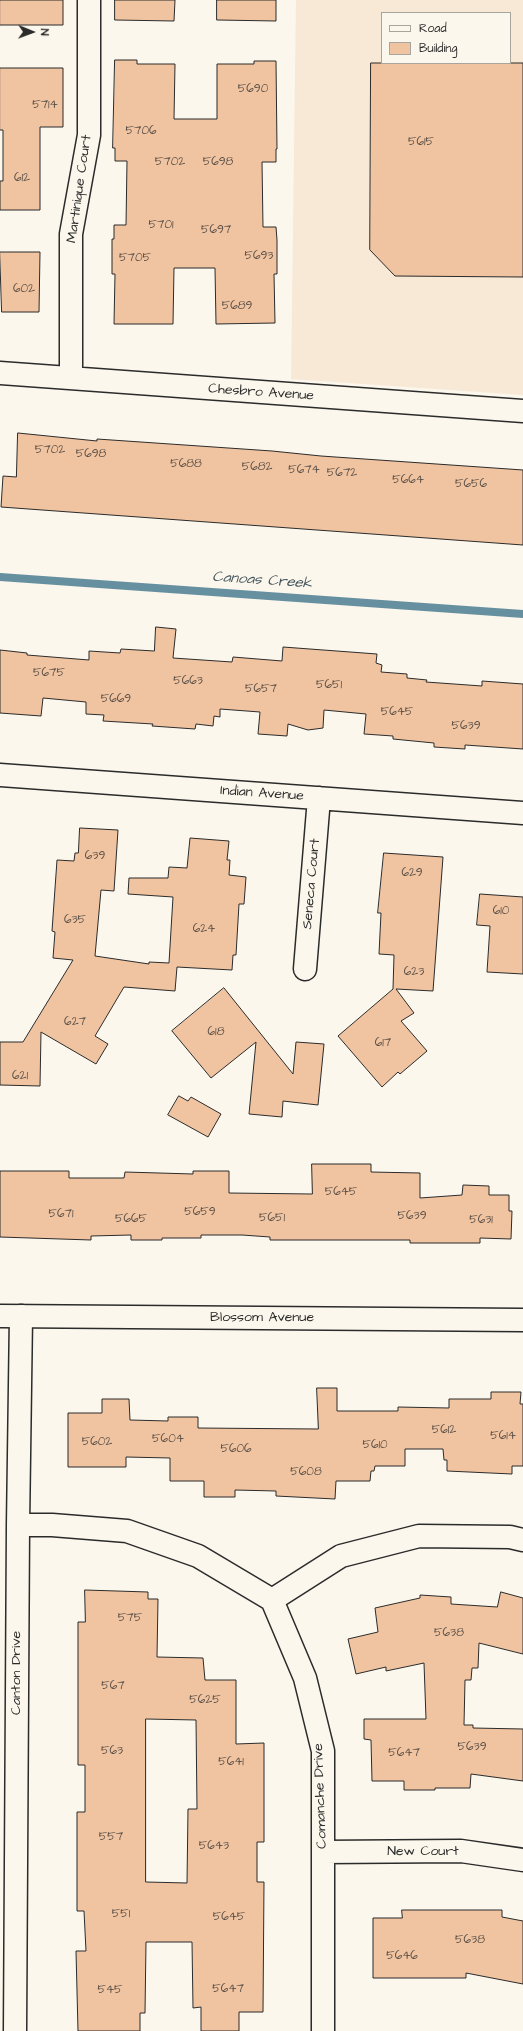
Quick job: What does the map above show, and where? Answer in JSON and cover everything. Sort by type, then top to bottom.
[{"type":"street","name":"Martinique Court","points":[[71,378],[72,234],[89,135],[89,0]]},
{"type":"street","name":"Chesbro Avenue","points":[[0,373],[523,411]]},
{"type":"street","name":"Indian Avenue","points":[[0,775],[523,813]]},
{"type":"street","name":"Seneca Court","points":[[305,970],[318,798]]},
{"type":"street","name":"Blossom Avenue","points":[[11,1316],[523,1320]]},
{"type":"street","name":"Canton Drive","points":[[11,1316],[18,1525],[15,2031]]},
{"type":"street","points":[[18,1525],[52,1525],[127,1531],[198,1556],[272,1600],[342,1556],[419,1536],[510,1537],[523,1540]]},
{"type":"street","name":"Comanche Drive","points":[[272,1600],[305,1678],[323,1751],[323,2031]]},
{"type":"street","name":"New Court","points":[[323,1852],[461,1851],[523,1860]]},
{"type":"shaded area","points":[[296,0],[523,0],[523,395],[291,379]]},
{"type":"building","points":[[0,0],[63,0],[63,25],[0,25]]},
{"type":"building","points":[[115,0],[175,0],[174,21],[115,20]]},
{"type":"building","points":[[217,0],[276,0],[276,21],[217,20]]},
{"type":"building","points":[[115,60],[137,60],[137,64],[175,64],[174,119],[217,119],[217,64],[254,64],[254,61],[276,61],[276,162],[262,162],[263,227],[276,227],[277,274],[274,274],[275,323],[216,324],[215,268],[174,268],[173,324],[114,324],[115,274],[112,274],[112,239],[114,239],[114,225],[126,225],[127,161],[115,161],[115,148],[113,148]]},
{"type":"building","points":[[371,63],[523,63],[523,277],[395,276],[370,250]]},
{"type":"building","points":[[0,68],[63,68],[63,127],[40,127],[40,210],[0,210],[0,181],[3,181],[3,130],[0,130]]},
{"type":"building","points":[[0,252],[40,252],[39,312],[2,312]]},
{"type":"building","points":[[18,433],[97,441],[97,439],[523,470],[523,545],[1,507],[3,476],[16,477]]},
{"type":"building","points":[[156,627],[176,629],[173,658],[232,662],[233,657],[282,661],[283,647],[377,654],[376,663],[382,665],[381,672],[407,674],[407,678],[427,680],[426,682],[482,686],[482,681],[523,684],[523,749],[465,745],[465,749],[434,747],[434,743],[393,739],[393,736],[364,734],[366,714],[324,710],[323,728],[308,730],[288,724],[287,736],[258,734],[260,712],[220,709],[220,717],[214,716],[213,726],[196,724],[195,729],[152,726],[153,724],[103,721],[104,715],[86,714],[86,702],[43,698],[41,716],[0,713],[0,650],[27,653],[27,655],[89,660],[89,651],[120,653],[121,649],[154,651]]},
{"type":"building","points":[[80,828],[118,830],[114,891],[101,890],[95,956],[149,964],[149,962],[169,963],[173,897],[128,894],[129,878],[168,878],[169,867],[187,868],[190,838],[229,841],[227,860],[230,860],[229,875],[246,877],[244,904],[239,904],[236,955],[233,955],[232,970],[177,967],[175,991],[124,987],[95,1036],[108,1044],[96,1064],[41,1032],[40,1086],[0,1085],[0,1042],[23,1042],[73,960],[53,958],[55,932],[52,931],[57,860],[74,861],[75,853],[78,853]]},
{"type":"building","points":[[384,853],[443,857],[433,991],[396,989],[414,1013],[401,1021],[427,1051],[400,1074],[398,1072],[382,1087],[338,1036],[393,989],[394,955],[379,954],[381,913],[378,913]]},
{"type":"building","points":[[480,894],[523,897],[523,974],[487,972],[490,926],[477,925]]},
{"type":"building","points":[[224,988],[293,1074],[296,1042],[324,1044],[318,1105],[283,1101],[282,1117],[249,1114],[256,1042],[211,1078],[172,1031]]},
{"type":"building","points":[[179,1096],[188,1101],[191,1097],[221,1114],[208,1137],[168,1115]]},
{"type":"building","points":[[312,1164],[371,1164],[371,1172],[420,1173],[420,1198],[462,1195],[463,1185],[489,1186],[489,1195],[509,1195],[509,1211],[512,1211],[511,1239],[480,1238],[480,1243],[410,1243],[410,1240],[270,1240],[270,1237],[242,1235],[201,1235],[201,1238],[162,1238],[162,1240],[131,1240],[131,1235],[91,1236],[91,1240],[0,1237],[0,1171],[69,1171],[69,1178],[124,1178],[125,1172],[193,1174],[193,1171],[229,1171],[229,1193],[312,1194]]},
{"type":"building","points":[[317,1388],[337,1388],[337,1411],[398,1411],[398,1407],[449,1408],[449,1399],[491,1399],[491,1392],[521,1392],[520,1404],[523,1404],[523,1466],[512,1466],[512,1474],[447,1471],[447,1460],[444,1460],[443,1449],[405,1449],[405,1466],[375,1466],[374,1471],[371,1471],[370,1481],[336,1481],[335,1499],[276,1496],[276,1491],[235,1490],[235,1497],[204,1497],[204,1481],[170,1481],[170,1458],[126,1457],[126,1467],[68,1467],[68,1413],[102,1413],[102,1399],[129,1399],[130,1420],[168,1421],[168,1417],[198,1417],[198,1428],[318,1429]]},
{"type":"building","points":[[85,1590],[148,1592],[148,1599],[158,1599],[157,1657],[203,1658],[205,1680],[236,1680],[236,1744],[264,1743],[264,1842],[257,1842],[257,1882],[264,1882],[263,2012],[239,2012],[239,2031],[201,2031],[201,2007],[193,2008],[192,1942],[146,1942],[145,2013],[140,2013],[140,2031],[78,2031],[76,1951],[86,1951],[84,1911],[77,1911],[77,1812],[85,1812],[85,1765],[78,1765],[78,1622],[85,1622]],"holes":[[[146,1719],[196,1720],[197,1809],[188,1809],[187,1883],[146,1882]]]},
{"type":"building","points":[[501,1592],[523,1598],[523,1654],[479,1643],[478,1668],[472,1668],[471,1680],[465,1680],[464,1725],[473,1725],[473,1728],[523,1729],[523,1781],[471,1774],[470,1788],[404,1790],[404,1781],[372,1781],[371,1740],[364,1739],[364,1719],[426,1719],[424,1663],[386,1671],[386,1667],[356,1674],[348,1639],[378,1632],[375,1608],[420,1598],[420,1595],[451,1597],[451,1604],[497,1607]]},
{"type":"building","points":[[402,1910],[502,1910],[502,1917],[523,1921],[523,1984],[466,1973],[466,1978],[373,1978],[373,1918],[402,1918]]},
{"type":"waterway","name":"Canoas Creek","points":[[0,577],[523,614]]}]
